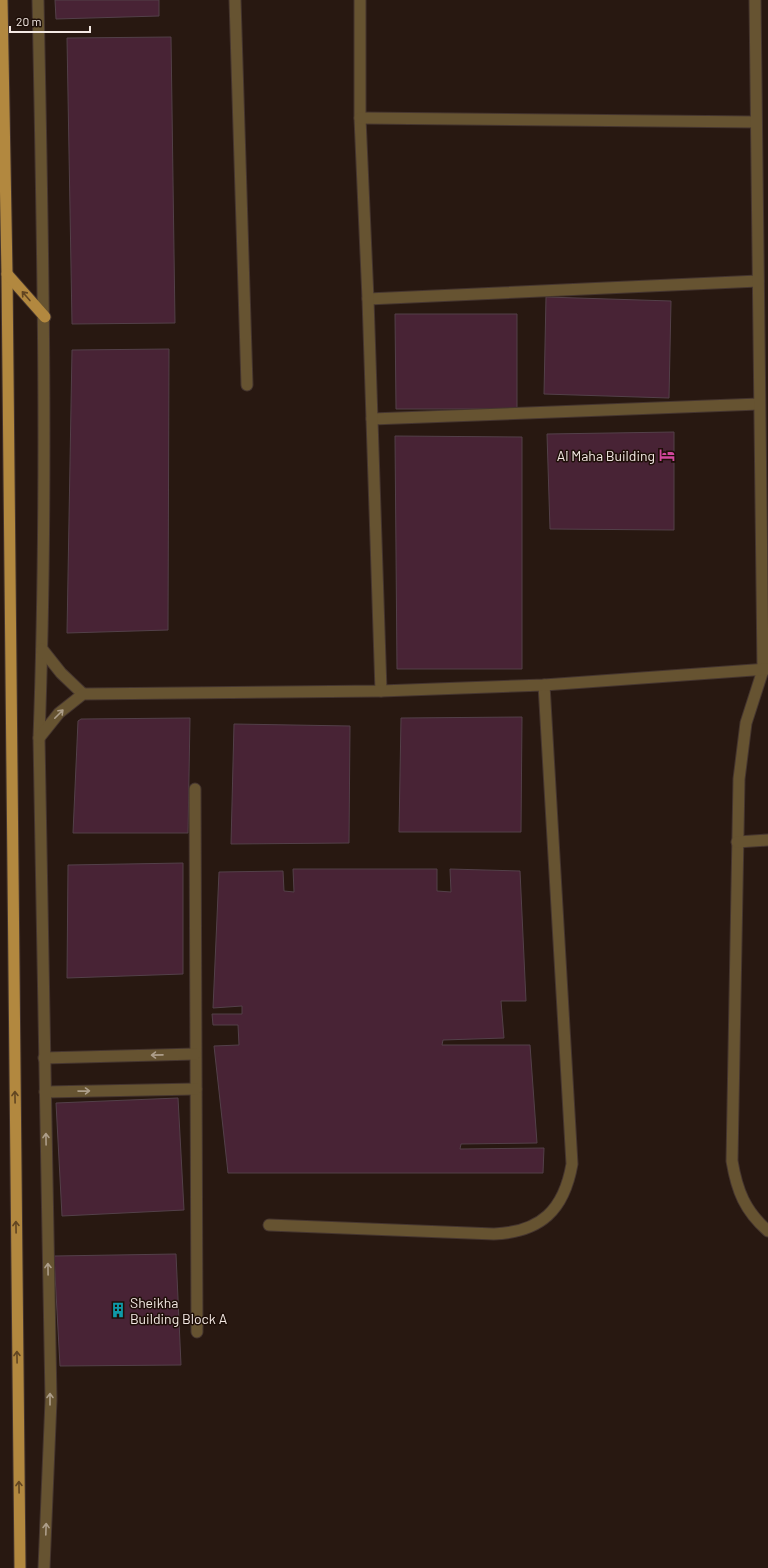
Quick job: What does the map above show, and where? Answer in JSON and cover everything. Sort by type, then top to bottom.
[{"type":"main road","points":[[2,0],[7,274],[20,1568]]},
{"type":"main road","points":[[7,274],[45,317]]},
{"type":"street","points":[[38,0],[45,317],[42,649],[39,738],[51,1400],[44,1568]]},
{"type":"street","points":[[235,0],[248,386]]},
{"type":"street","points":[[360,0],[360,118],[368,298],[381,691]]},
{"type":"street","points":[[755,0],[759,404],[765,670],[746,723],[741,750],[739,779],[732,1161],[736,1183],[744,1203],[757,1221],[768,1231]]},
{"type":"street","points":[[360,118],[756,122]]},
{"type":"street","points":[[368,298],[758,281]]},
{"type":"street","points":[[372,419],[759,404]]},
{"type":"street","points":[[42,649],[61,673],[83,694]]},
{"type":"street","points":[[39,738],[59,713],[83,694],[381,691],[544,685],[765,670]]},
{"type":"street","points":[[269,1225],[494,1234],[513,1233],[532,1227],[543,1220],[561,1201],[569,1184],[572,1164],[544,685]]},
{"type":"street","points":[[195,789],[197,1332]]},
{"type":"street","points":[[737,842],[768,840]]},
{"type":"street","points":[[44,1058],[196,1054]]},
{"type":"street","points":[[45,1092],[196,1088]]},
{"type":"building","points":[[55,0],[159,0],[159,16],[56,19]]},
{"type":"building","points":[[171,37],[175,323],[72,324],[67,38]]},
{"type":"building","points":[[546,297],[671,301],[669,398],[544,394]]},
{"type":"building","points":[[395,314],[517,314],[517,409],[396,409]]},
{"type":"building","points":[[169,349],[168,630],[67,633],[72,350]]},
{"type":"building","points":[[674,432],[674,530],[550,529],[547,434]]},
{"type":"building","points":[[395,436],[522,437],[522,669],[397,669]]},
{"type":"building","points":[[522,717],[521,832],[399,832],[401,718]]},
{"type":"building","points":[[190,718],[188,833],[73,833],[78,721],[81,719]]},
{"type":"building","points":[[234,724],[350,726],[349,843],[231,844]]},
{"type":"building","points":[[183,863],[183,974],[67,978],[68,865]]},
{"type":"building","points":[[293,869],[437,869],[437,891],[451,892],[450,869],[520,871],[526,1001],[501,1001],[504,1038],[443,1040],[442,1045],[530,1045],[537,1143],[461,1144],[460,1149],[544,1148],[543,1173],[228,1173],[214,1046],[239,1045],[238,1025],[213,1025],[212,1014],[242,1014],[242,1006],[213,1008],[219,872],[283,871],[284,891],[294,892]]},
{"type":"building","points":[[178,1098],[184,1210],[62,1216],[56,1103]]},
{"type":"building","name":"Sheikha Building Block A","points":[[176,1254],[181,1365],[60,1366],[54,1256]]},
{"type":"place","name":"Al Maha Building","points":[[667,455]]},
{"type":"place","name":"Sheikha Building Block A","points":[[118,1310]]}]
